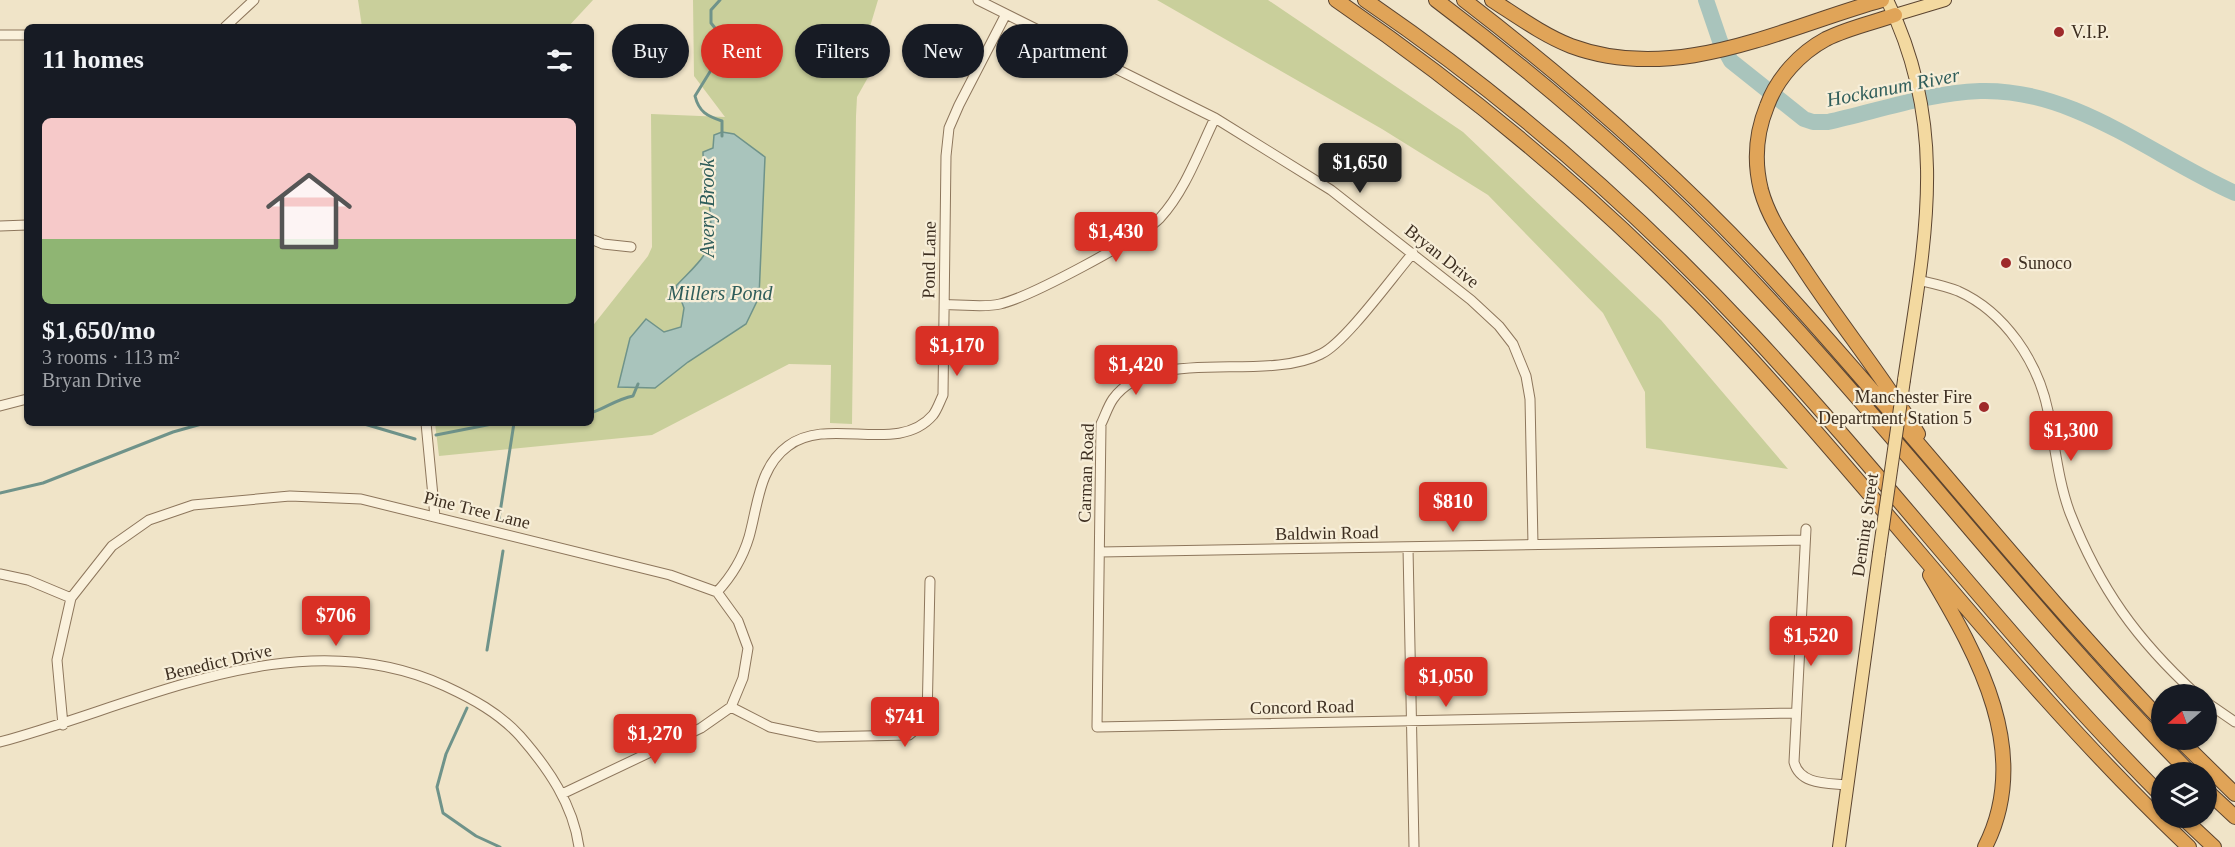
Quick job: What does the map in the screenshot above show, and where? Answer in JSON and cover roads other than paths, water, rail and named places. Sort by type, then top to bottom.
[{"type":"highway","points":[[1336,0],[1486,111],[1619,225],[1758,367],[2068,723],[2189,847]]},
{"type":"highway","points":[[1365,0],[1448,59],[1539,131],[1622,204],[1678,258],[1810,400],[2068,698],[2151,785]]},
{"type":"highway","points":[[1436,0],[1583,118],[1736,264],[1817,352],[2078,655],[2180,762]]},
{"type":"highway","points":[[1464,0],[1586,98],[1703,206],[1799,307],[2102,657],[2151,709]]},
{"type":"highway","points":[[1492,0],[1555,39],[1595,53],[1650,60],[1702,54],[1741,44],[1882,0]]},
{"type":"highway","points":[[1895,15],[1825,40],[1801,57],[1782,78],[1765,109],[1759,130],[1757,162],[1761,191],[1771,218],[1842,327],[1902,408],[1940,469]]},
{"type":"highway","points":[[1913,545],[1971,646],[1997,716],[2003,754],[2003,780],[1996,819],[1986,847]]},
{"type":"highway","points":[[2190,750],[2235,794]]},
{"type":"highway","points":[[2217,800],[2235,817]]},
{"type":"highway","points":[[2194,828],[2214,847]]},
{"type":"main road","name":"Deming Street","points":[[1839,847],[1918,280],[1929,182],[1925,122],[1917,78],[1895,15],[1887,0]]},
{"type":"main road","points":[[1895,15],[1944,0]]},
{"type":"street","points":[[228,24],[254,0]]},
{"type":"street","name":"Bryan Drive","points":[[978,0],[1215,118],[1331,190],[1471,300],[1514,344],[1526,376],[1530,399],[1533,544]]},
{"type":"street","name":"Pond Lane","points":[[717,592],[729,579],[748,539],[763,478],[774,458],[789,444],[810,436],[838,433],[896,434],[918,428],[934,414],[943,395],[946,156],[949,128],[1006,14]]},
{"type":"street","points":[[0,35],[24,35]]},
{"type":"street","points":[[945,304],[998,304],[1020,297],[1141,234],[1160,218],[1176,198],[1215,118]]},
{"type":"street","points":[[0,226],[24,225]]},
{"type":"street","points":[[594,240],[603,244],[631,247]]},
{"type":"street","name":"Carman Road","points":[[1097,727],[1101,424],[1113,399],[1131,382],[1155,371],[1284,365],[1306,361],[1324,353],[1344,336],[1413,253]]},
{"type":"street","points":[[1918,280],[1957,291],[1979,304],[2000,321],[2019,344],[2037,373],[2048,409],[2069,510],[2089,559],[2106,591],[2129,625],[2158,660],[2185,684]]},
{"type":"street","points":[[0,406],[24,400]]},
{"type":"street","points":[[426,426],[435,517]]},
{"type":"street","name":"Pine Tree Lane","points":[[63,725],[57,660],[70,598],[112,546],[149,520],[194,506],[290,495],[362,499],[670,575],[717,592]]},
{"type":"street","points":[[1806,529],[1794,758],[1798,772],[1809,780],[1847,785]]},
{"type":"street","name":"Baldwin Road","points":[[1100,552],[1805,540]]},
{"type":"street","points":[[1408,548],[1414,847]]},
{"type":"street","points":[[0,574],[28,580],[70,598]]},
{"type":"street","points":[[731,707],[770,727],[818,737],[909,735],[927,720],[930,581]]},
{"type":"street","points":[[562,794],[701,728],[731,707],[743,678],[748,648],[738,621],[717,592]]},
{"type":"street","name":"Benedict Drive","points":[[0,742],[63,725],[190,682],[269,664],[331,660],[398,669],[431,680],[486,707],[509,724],[544,765],[562,794],[579,847]]},
{"type":"street","points":[[2217,710],[2235,722]]},
{"type":"street","name":"Concord Road","points":[[1097,727],[1795,713]]},
{"type":"water","name":"Millers Pond","points":[[722,132],[734,134],[765,157],[759,297],[746,324],[688,362],[655,388],[618,387],[630,338],[646,319],[664,332],[681,327],[684,308],[676,286],[704,255],[711,233],[703,152],[713,148],[714,135]]},
{"type":"waterway","name":"Avery Brook","points":[[720,0],[711,10],[711,23],[719,33],[716,62],[695,96],[704,113],[722,121],[722,136]]},
{"type":"waterway","name":"Hockanum River","points":[[1706,0],[1720,41],[1731,61],[1804,119],[1813,122],[1828,122],[1961,92],[2015,93],[2048,100],[2080,112],[2235,193]]},
{"type":"waterway","name":"Avery Brook","points":[[594,412],[633,396],[638,384]]},
{"type":"waterway","name":"Avery Brook","points":[[0,493],[43,483],[173,432],[194,426]]},
{"type":"waterway","name":"Avery Brook","points":[[371,426],[415,439]]},
{"type":"waterway","name":"Avery Brook","points":[[436,435],[482,426]]},
{"type":"waterway","points":[[499,519],[514,426]]},
{"type":"waterway","points":[[487,650],[503,551]]},
{"type":"waterway","points":[[467,708],[446,754],[437,787],[443,813],[476,836],[500,847]]},
{"type":"place","name":"V.I.P.","points":[[2059,32]]},
{"type":"place","name":"Sunoco","points":[[2006,263]]},
{"type":"place","name":"Manchester Fire Department Station 5","points":[[1984,407]]}]
